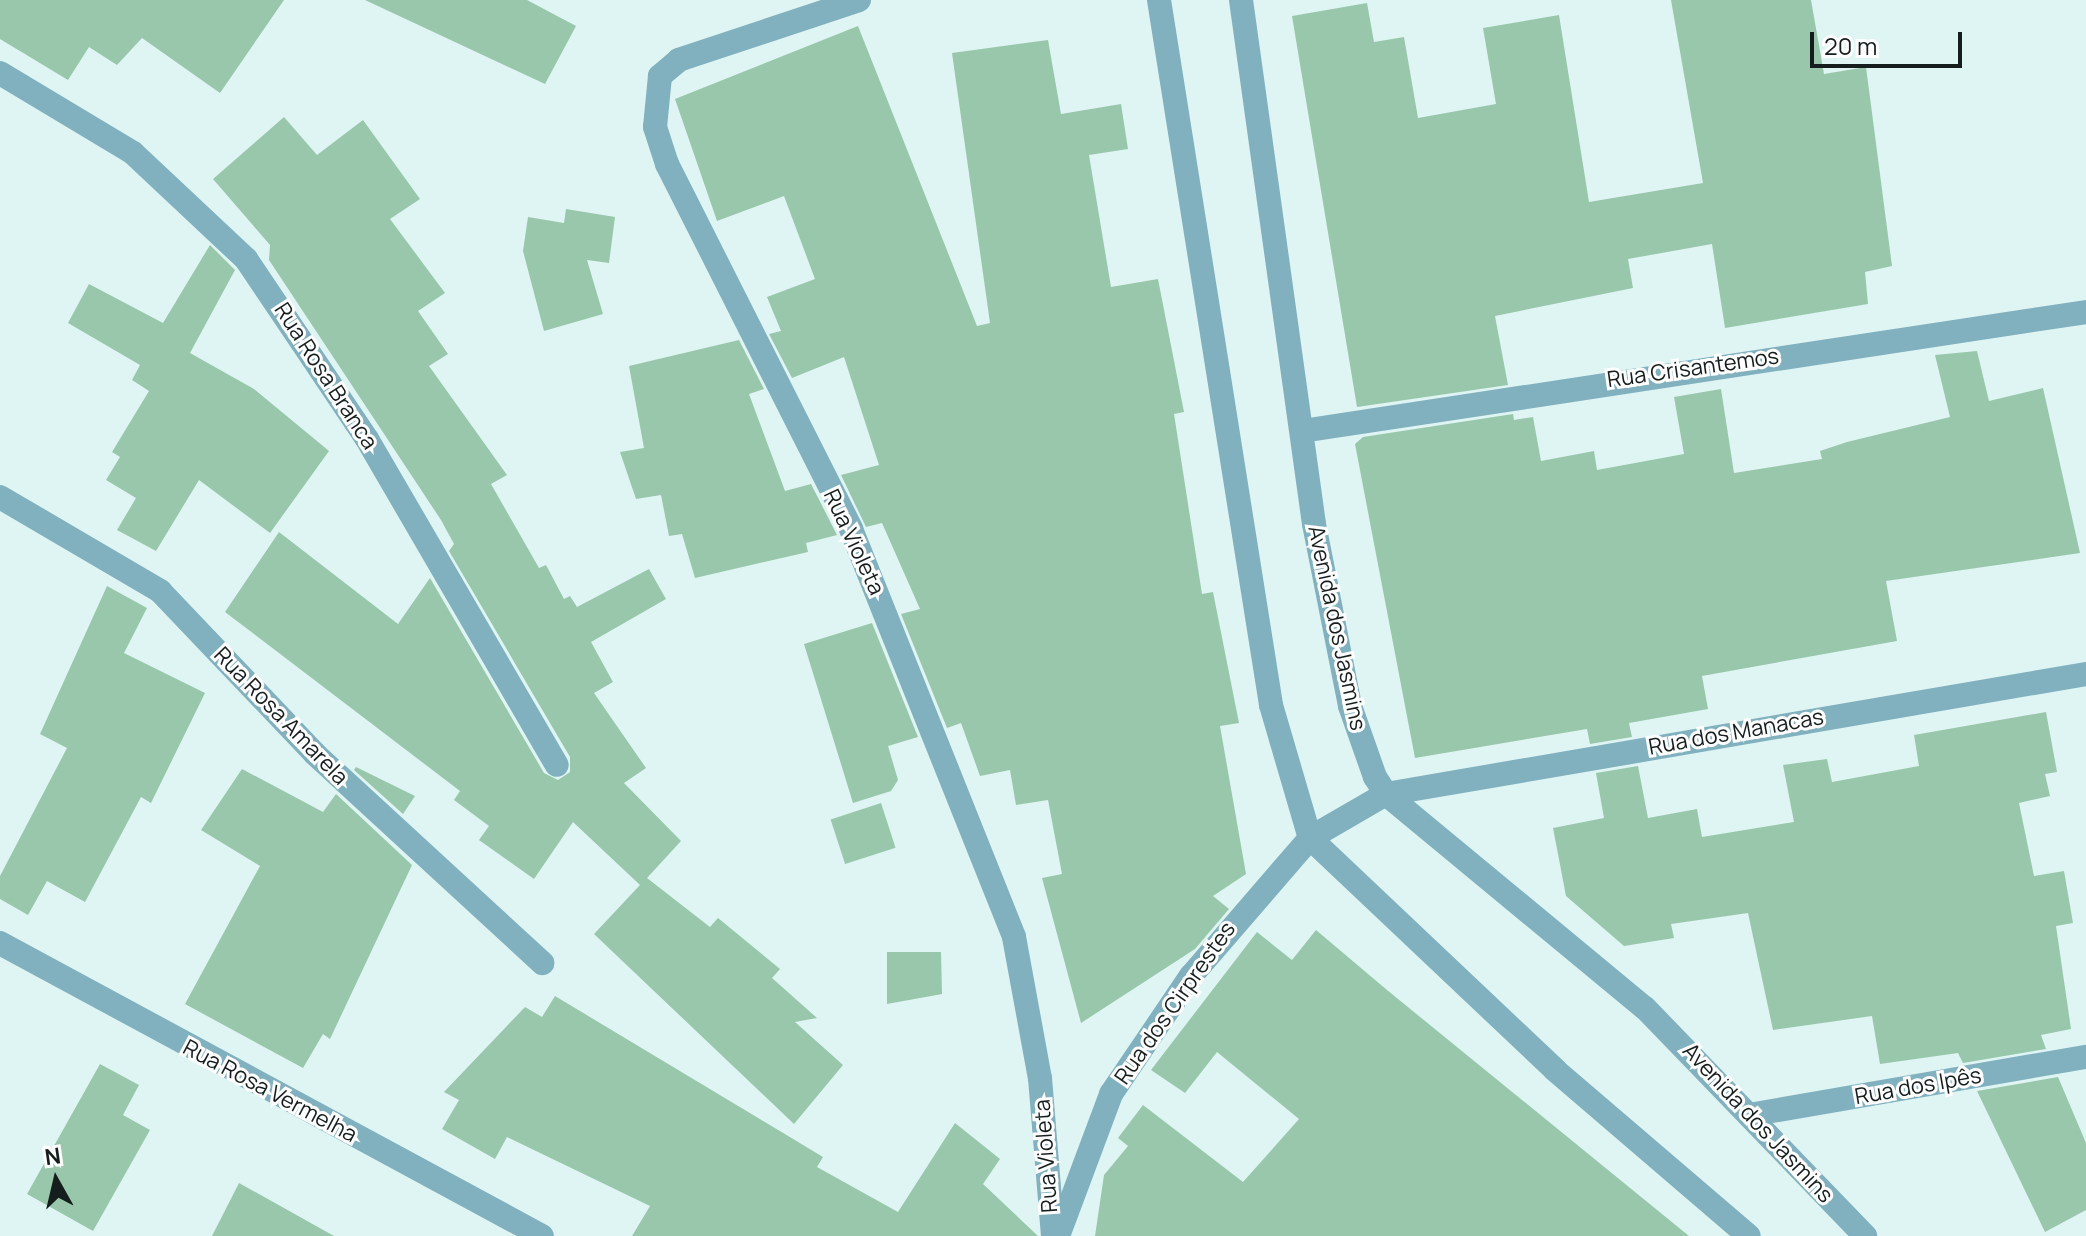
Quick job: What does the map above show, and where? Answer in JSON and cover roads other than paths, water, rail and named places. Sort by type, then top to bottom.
[{"type":"street","name":"Rua Violeta","points":[[859,0],[679,60],[660,76],[655,127],[667,164],[851,529],[1014,937],[1040,1078],[1056,1236]]},
{"type":"street","points":[[1159,0],[1271,705],[1310,838],[1555,1070],[1749,1236]]},
{"type":"street","name":"Avenida dos Jasmins","points":[[1247,1],[1302,431],[1350,706],[1386,794],[1645,1008],[1865,1236]]},
{"type":"street","name":"Rua Rosa Branca","points":[[0,73],[133,153],[246,259],[367,439],[557,765]]},
{"type":"street","name":"Rua Crisantemos","points":[[1302,431],[2086,312]]},
{"type":"street","name":"Rua Rosa Amarela","points":[[0,497],[160,591],[315,754],[542,963]]},
{"type":"street","name":"Rua dos Manacas","points":[[1386,794],[2086,674]]},
{"type":"street","name":"Rua dos Cirprestes","points":[[1056,1236],[1098,1120],[1141,1046],[1232,921],[1310,838],[1386,794]]},
{"type":"street","name":"Rua Rosa Vermelha","points":[[0,943],[542,1236]]},
{"type":"street","name":"Rua dos Ipês","points":[[1749,1115],[2086,1057]]}]
